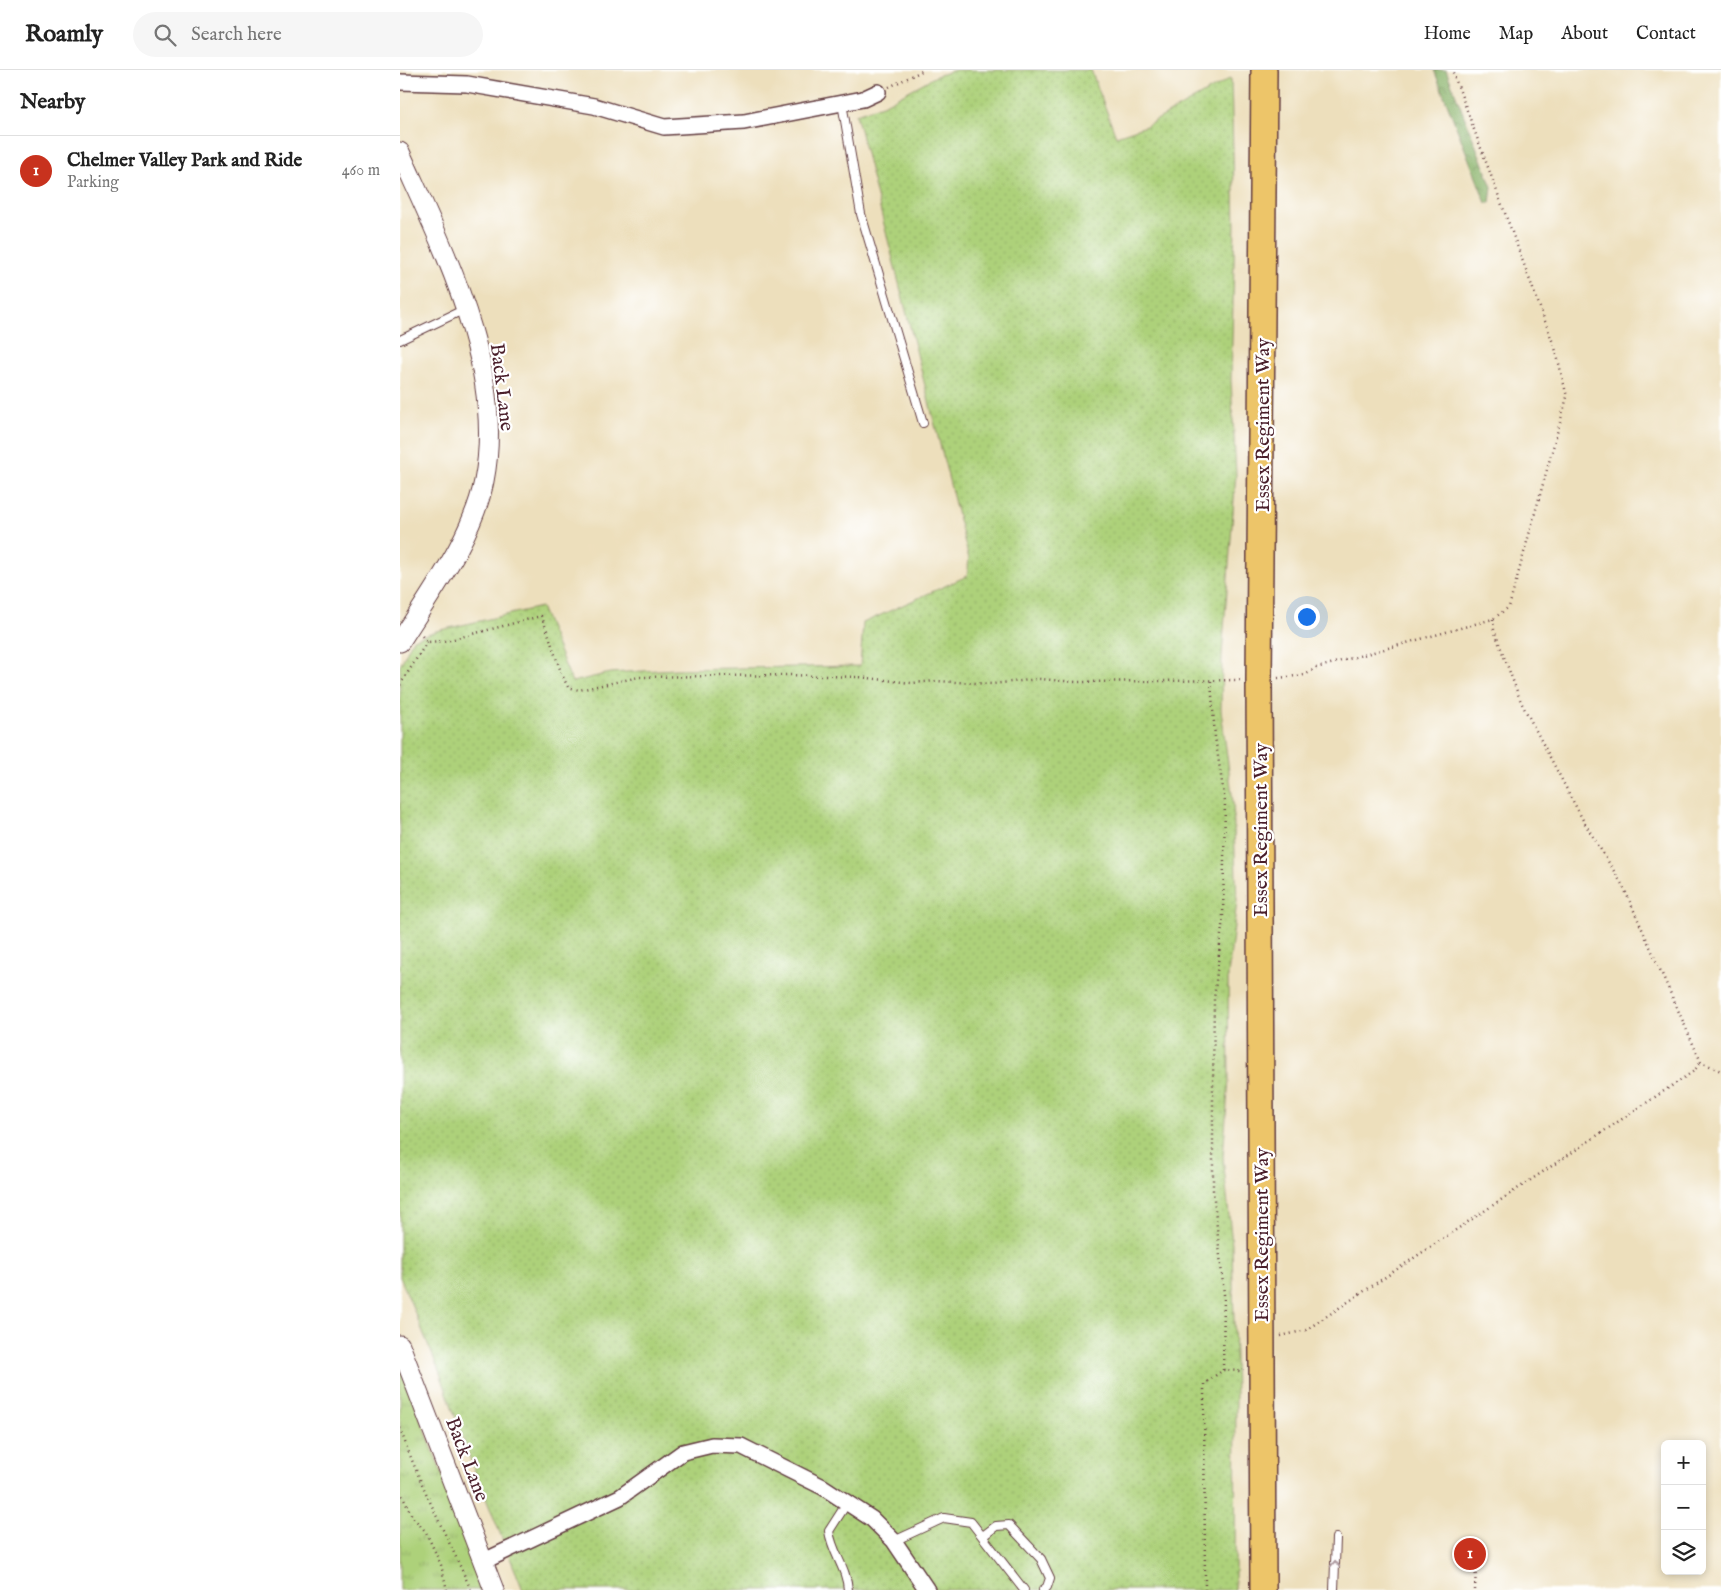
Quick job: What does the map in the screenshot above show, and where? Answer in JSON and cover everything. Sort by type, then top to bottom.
[{"type":"highway","name":"Essex Regiment Way","points":[[1263,1590],[1260,679],[1264,70]]},
{"type":"street","points":[[400,82],[477,86],[594,106],[664,127],[744,122],[863,99],[878,92]]},
{"type":"street","name":"Back Lane","points":[[400,152],[473,328],[487,406],[488,450],[484,482],[462,540],[406,624],[400,642]]},
{"type":"street","name":"Back Lane","points":[[400,1345],[494,1590]]},
{"type":"street","points":[[482,1562],[620,1497],[683,1452],[712,1444],[741,1446],[823,1487],[847,1503],[872,1520],[894,1540],[927,1590]]},
{"type":"lane","points":[[842,103],[861,214],[923,423]]},
{"type":"lane","points":[[400,340],[465,309]]},
{"type":"lane","points":[[847,1503],[828,1531],[835,1556],[847,1575],[848,1590]]},
{"type":"lane","points":[[894,1540],[944,1518],[971,1522],[1024,1590]]},
{"type":"lane","points":[[982,1536],[996,1526],[1009,1524],[1040,1559],[1050,1578],[1047,1587],[1043,1590]]},
{"type":"lane","points":[[1334,1590],[1336,1538]]},
{"type":"path","points":[[878,92],[924,70]]},
{"type":"path","points":[[406,624],[427,642],[446,641],[541,616],[568,687],[579,690],[639,677],[787,675],[859,677],[911,683],[937,681],[992,684],[1040,679],[1076,682],[1260,679],[1305,675],[1316,668],[1493,619],[1509,607],[1567,397],[1556,351],[1452,70]]},
{"type":"path","points":[[1493,619],[1494,630],[1521,702],[1584,822],[1623,886],[1701,1062],[1721,1071]]},
{"type":"path","points":[[400,685],[427,642]]},
{"type":"path","points":[[1211,681],[1215,737],[1225,802],[1223,918],[1214,999],[1213,1083],[1213,1190],[1224,1294],[1223,1370]]},
{"type":"path","points":[[1205,1590],[1204,1384],[1223,1370],[1240,1371],[1261,1355],[1283,1334],[1306,1330],[1694,1071],[1701,1062]]},
{"type":"path","points":[[400,1428],[414,1468],[435,1509],[471,1590]]},
{"type":"path","points":[[400,1491],[412,1516],[426,1532],[441,1564],[447,1590]]},
{"type":"path","points":[[1476,1590],[1477,1543]]},
{"type":"green space","points":[[955,70],[1091,70],[1116,136],[1146,126],[1231,78],[1235,225],[1231,380],[1236,474],[1222,655],[1221,710],[1233,802],[1237,901],[1228,975],[1229,1079],[1223,1157],[1232,1244],[1236,1393],[1235,1590],[523,1590],[472,1464],[440,1373],[400,1277],[400,666],[413,639],[436,631],[541,607],[572,682],[610,673],[675,669],[860,666],[863,623],[967,576],[969,559],[856,114],[885,104],[936,76]]},
{"type":"green space","points":[[1434,70],[1446,70],[1492,187],[1490,203],[1486,203]]},
{"type":"green space","points":[[400,1366],[487,1590],[400,1590]]},
{"type":"place","name":"Chelmer Valley Park and Ride","points":[[1470,1554]]}]
